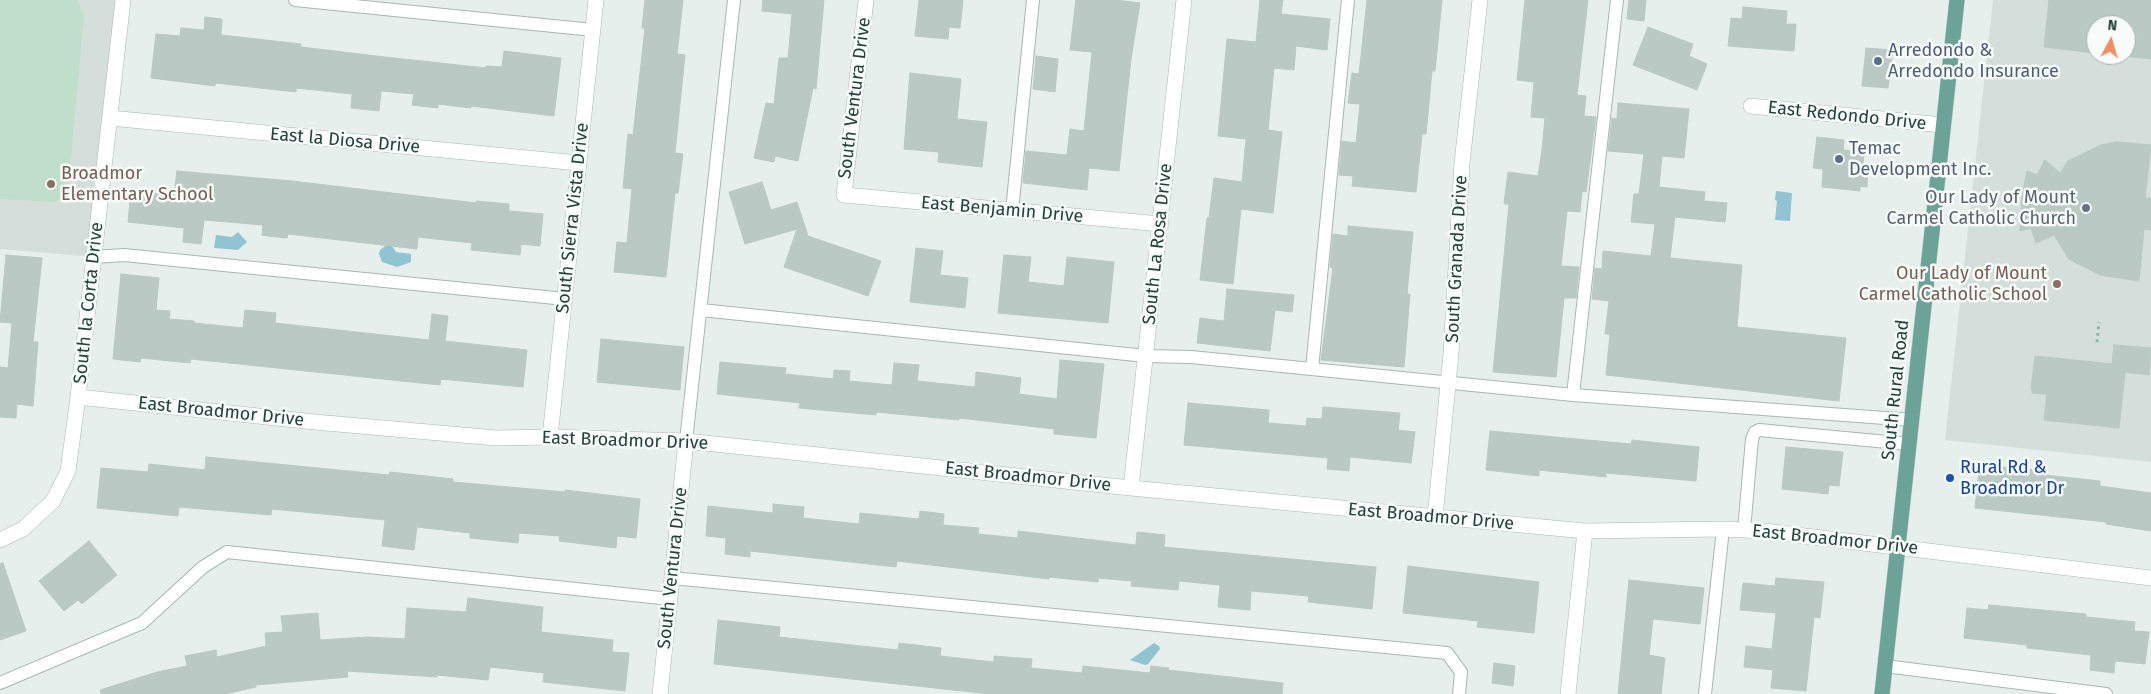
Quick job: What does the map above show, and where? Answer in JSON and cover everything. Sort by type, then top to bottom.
[{"type":"main road","name":"South Rural Road","points":[[1882,694],[1957,0]]},
{"type":"street","name":"South la Corta Drive","points":[[78,397],[123,0]]},
{"type":"street","name":"South Sierra Vista Drive","points":[[550,437],[596,0]]},
{"type":"street","name":"South Ventura Drive","points":[[844,195],[866,0]]},
{"type":"street","name":"South La Rosa Drive","points":[[1131,488],[1184,0]]},
{"type":"street","name":"South Granada Drive","points":[[1435,517],[1448,383],[1462,163],[1480,0]]},
{"type":"street","name":"East Redondo Drive","points":[[1751,106],[1943,125]]},
{"type":"street","name":"East la Diosa Drive","points":[[110,118],[579,163]]},
{"type":"street","name":"East Benjamin Drive","points":[[844,195],[1161,224]]},
{"type":"street","name":"East Broadmor Drive","points":[[78,397],[315,422],[496,438],[550,437],[686,441],[1131,488],[1585,531],[1744,530],[1899,546],[2151,578]]},
{"type":"street","points":[[0,540],[23,529],[53,501],[68,471],[78,397]]},
{"type":"street","name":"South Ventura Drive","points":[[660,694],[686,441]]},
{"type":"street","points":[[1568,694],[1585,531]]},
{"type":"lane","points":[[295,0],[593,30]]},
{"type":"lane","points":[[686,441],[734,0]]},
{"type":"lane","points":[[1012,210],[1033,0]]},
{"type":"lane","points":[[1312,369],[1348,0]]},
{"type":"lane","points":[[1573,395],[1617,0]]},
{"type":"lane","points":[[94,258],[124,255],[565,299]]},
{"type":"lane","points":[[701,310],[1146,356],[1191,357],[1573,395],[1912,420]]},
{"type":"lane","points":[[1744,530],[1752,439],[1755,432],[1759,430],[1909,444]]},
{"type":"lane","points":[[1705,694],[1724,529]]},
{"type":"lane","points":[[0,683],[142,623],[203,567],[227,552],[670,599]]},
{"type":"lane","points":[[672,578],[1447,653],[1461,672],[1459,694]]},
{"type":"lane","points":[[1885,666],[2106,694]]},
{"type":"path","points":[[2097,342],[2099,322]]},
{"type":"shaded area","name":"Broadmor Elementary School","points":[[0,0],[123,0],[94,257],[0,249]]},
{"type":"shaded area","name":"Our Lady of Mount Carmel Catholic School","points":[[1993,0],[2151,0],[2151,462],[1945,440]]},
{"type":"green space","points":[[0,0],[77,0],[84,16],[69,179],[65,192],[56,202],[0,199]]},
{"type":"water","points":[[1776,191],[1792,193],[1790,221],[1775,220]]},
{"type":"water","points":[[238,232],[247,242],[238,250],[214,248],[216,235],[232,237]]},
{"type":"water","points":[[385,246],[392,246],[396,252],[411,254],[411,262],[397,267],[382,262],[379,254],[380,250]]},
{"type":"water","points":[[1154,643],[1160,649],[1148,664],[1145,665],[1130,660]]},
{"type":"building","points":[[645,0],[683,0],[677,54],[685,55],[675,153],[683,154],[678,193],[675,193],[666,277],[614,272],[617,242],[627,243],[632,189],[623,188],[628,134],[633,135],[645,28],[642,28]]},
{"type":"building","points":[[763,0],[824,0],[816,89],[813,88],[798,161],[775,156],[774,162],[754,158],[766,103],[774,104],[779,58],[788,58],[792,14],[762,11]]},
{"type":"building","points":[[919,0],[963,0],[960,28],[949,27],[948,39],[915,36]]},
{"type":"building","points":[[1076,0],[1115,0],[1140,3],[1131,59],[1119,171],[1089,168],[1087,190],[1023,183],[1026,151],[1067,155],[1070,129],[1084,131],[1092,52],[1070,50]]},
{"type":"building","points":[[1260,0],[1283,0],[1281,14],[1330,19],[1327,50],[1296,46],[1294,70],[1274,68],[1268,130],[1282,132],[1273,213],[1241,209],[1233,284],[1200,280],[1214,178],[1242,182],[1246,139],[1218,136],[1227,39],[1256,42]]},
{"type":"building","points":[[1367,0],[1442,0],[1435,71],[1432,71],[1426,134],[1422,134],[1416,192],[1352,186],[1353,176],[1339,175],[1342,141],[1356,143],[1360,104],[1348,103],[1352,73],[1359,74]]},
{"type":"building","points":[[1525,0],[1588,0],[1577,95],[1586,96],[1584,116],[1596,117],[1586,192],[1582,191],[1580,212],[1567,211],[1561,266],[1579,267],[1576,298],[1564,298],[1556,377],[1493,372],[1509,204],[1504,204],[1508,172],[1538,176],[1545,118],[1531,117],[1534,82],[1517,80]]},
{"type":"building","points":[[1629,0],[1646,0],[1644,21],[1627,19]]},
{"type":"building","points":[[2049,0],[2151,0],[2151,59],[2136,57],[2136,15],[2086,15],[2086,52],[2044,47]]},
{"type":"building","points":[[1743,7],[1787,11],[1786,24],[1796,24],[1794,51],[1728,46],[1731,18],[1742,19]]},
{"type":"building","points":[[205,17],[222,19],[221,35],[301,44],[301,47],[385,57],[486,68],[486,66],[502,67],[504,51],[561,58],[554,116],[471,106],[471,108],[438,104],[438,108],[412,105],[414,94],[381,91],[379,111],[351,108],[352,94],[296,88],[296,92],[215,83],[215,86],[151,78],[156,34],[180,36],[181,28],[204,30]]},
{"type":"building","points":[[1648,27],[1693,44],[1689,56],[1707,64],[1697,90],[1633,65]]},
{"type":"building","name":"Arredondo & Arredondo Insurance","points":[[1866,48],[1893,50],[1888,88],[1862,86]]},
{"type":"building","points":[[1036,56],[1058,59],[1055,92],[1033,89]]},
{"type":"building","points":[[910,73],[961,79],[957,119],[987,122],[982,167],[938,162],[939,152],[904,149]]},
{"type":"building","points":[[1618,103],[1689,109],[1684,158],[1662,156],[1659,187],[1705,192],[1704,201],[1727,203],[1725,222],[1675,217],[1670,258],[1742,265],[1737,327],[1846,338],[1839,401],[1606,375],[1610,334],[1605,334],[1609,301],[1592,299],[1595,268],[1602,269],[1603,251],[1651,256],[1655,224],[1631,222],[1634,194],[1639,194],[1644,154],[1608,151],[1612,118],[1617,119]]},
{"type":"building","name":"Temac Development Inc.","points":[[1817,137],[1844,140],[1843,150],[1864,152],[1863,165],[1868,166],[1867,187],[1860,186],[1860,191],[1822,187],[1823,169],[1813,168]]},
{"type":"building","name":"Our Lady of Mount Carmel Catholic Church","points":[[2117,142],[2151,145],[2145,198],[2151,198],[2151,230],[2144,229],[2139,281],[2100,275],[2069,259],[2054,235],[2036,243],[2031,228],[2020,231],[2022,197],[2027,171],[2037,175],[2045,160],[2060,173],[2068,161],[2101,145]]},
{"type":"building","points":[[177,171],[292,181],[476,203],[476,201],[509,204],[509,211],[543,214],[540,246],[521,244],[520,255],[471,250],[472,243],[418,237],[417,249],[288,234],[287,238],[268,236],[262,235],[263,225],[204,220],[201,244],[183,242],[184,228],[128,222],[131,191],[174,195]]},
{"type":"building","points":[[762,182],[771,210],[797,202],[808,236],[881,261],[868,296],[784,267],[797,229],[745,244],[729,192]]},
{"type":"building","points":[[1348,226],[1413,232],[1407,294],[1410,294],[1404,367],[1321,360],[1333,268],[1330,267],[1333,234],[1348,236]]},
{"type":"building","points":[[916,248],[943,251],[940,275],[968,278],[965,308],[910,302]]},
{"type":"building","points":[[6,255],[42,258],[33,342],[38,342],[33,406],[17,404],[16,418],[0,417],[0,367],[8,368],[12,323],[0,322]]},
{"type":"building","points":[[1004,255],[1031,257],[1028,282],[1064,286],[1067,257],[1114,262],[1108,323],[998,313]]},
{"type":"building","points":[[121,274],[159,278],[156,310],[170,311],[169,319],[194,321],[194,323],[243,328],[245,310],[276,313],[275,323],[429,340],[432,314],[448,316],[445,341],[527,350],[523,387],[441,379],[440,385],[191,359],[190,363],[141,358],[140,362],[113,359]]},
{"type":"building","points":[[1227,289],[1294,295],[1292,312],[1275,310],[1270,351],[1197,343],[1200,318],[1224,321]]},
{"type":"building","points":[[601,339],[684,347],[680,390],[597,382]]},
{"type":"building","points":[[2114,345],[2151,348],[2149,375],[2125,372],[2119,428],[2044,420],[2047,394],[2032,393],[2031,389],[2035,356],[2112,364]]},
{"type":"building","points":[[1060,360],[1104,364],[1096,438],[1054,434],[1054,429],[959,418],[959,420],[876,412],[876,415],[799,408],[800,403],[717,394],[720,362],[786,368],[785,374],[833,379],[834,370],[850,371],[849,381],[892,385],[894,363],[919,365],[917,381],[975,387],[976,372],[1021,378],[1019,394],[1057,399]]},
{"type":"building","points":[[1188,403],[1269,410],[1268,423],[1306,426],[1307,418],[1322,419],[1323,407],[1400,413],[1398,430],[1415,432],[1411,463],[1350,457],[1349,471],[1327,469],[1328,458],[1184,445]]},
{"type":"building","points":[[1490,431],[1631,444],[1632,440],[1699,447],[1696,481],[1606,473],[1606,477],[1539,470],[1539,476],[1486,470]]},
{"type":"building","points":[[1786,447],[1843,452],[1839,486],[1829,485],[1828,494],[1782,489]]},
{"type":"building","points":[[206,457],[389,475],[390,472],[453,479],[453,482],[565,492],[565,490],[640,499],[636,538],[617,536],[616,548],[559,541],[560,536],[519,533],[518,543],[470,538],[470,533],[417,527],[414,550],[382,546],[385,520],[272,509],[271,515],[179,507],[178,516],[97,508],[101,468],[148,472],[149,464],[205,470]]},
{"type":"building","points":[[2001,467],[2037,470],[2036,474],[2100,481],[2100,486],[2151,493],[2151,531],[2106,524],[2106,522],[1975,508],[1979,470],[2001,472]]},
{"type":"building","points":[[773,504],[804,507],[803,518],[859,524],[860,513],[919,519],[920,511],[944,514],[943,525],[979,528],[978,534],[1018,538],[1018,531],[1136,545],[1137,532],[1165,535],[1164,547],[1376,567],[1372,609],[1308,602],[1309,596],[1251,591],[1250,610],[1218,607],[1220,585],[1179,581],[1178,590],[1131,586],[1132,581],[1098,578],[1098,582],[1049,577],[1049,579],[897,561],[896,567],[750,551],[750,557],[725,554],[726,538],[706,536],[708,506],[773,513]]},
{"type":"building","points":[[89,541],[117,575],[82,604],[78,600],[64,611],[39,581]]},
{"type":"building","points":[[3,563],[26,631],[0,640],[0,564]]},
{"type":"building","points":[[1408,566],[1539,582],[1534,633],[1477,627],[1478,621],[1403,613]]},
{"type":"building","points":[[1776,578],[1824,582],[1820,618],[1814,617],[1806,691],[1771,688],[1773,670],[1744,667],[1746,646],[1772,649],[1776,613],[1740,610],[1743,583],[1775,586]]},
{"type":"building","points":[[1629,580],[1704,588],[1700,624],[1653,619],[1649,655],[1665,658],[1661,694],[1618,694]]},
{"type":"building","points":[[468,598],[543,607],[541,632],[613,640],[612,652],[629,653],[625,691],[543,682],[544,673],[490,667],[488,680],[437,675],[437,677],[347,671],[348,677],[256,685],[256,687],[225,694],[101,694],[100,690],[157,672],[187,666],[185,656],[216,650],[217,657],[266,646],[265,633],[283,632],[281,616],[318,613],[320,640],[368,637],[405,639],[407,608],[466,612]]},
{"type":"building","points":[[1989,605],[2086,614],[2086,617],[2135,622],[2134,631],[2149,632],[2145,664],[2115,661],[2114,673],[2090,670],[2091,655],[2027,648],[2027,645],[1964,638],[1967,608],[1988,610]]},
{"type":"building","points":[[718,620],[780,627],[779,637],[898,650],[899,643],[941,648],[940,656],[994,662],[994,656],[1032,659],[1031,668],[1082,673],[1083,666],[1150,673],[1151,666],[1169,668],[1168,670],[1283,683],[1282,694],[990,694],[714,664]]},
{"type":"building","points":[[1494,663],[1515,666],[1513,686],[1492,683]]},
{"type":"place","name":"Arredondo & Arredondo Insurance","points":[[1878,61]]},
{"type":"place","name":"Temac Development Inc.","points":[[1839,159]]},
{"type":"place","name":"Broadmor Elementary School","points":[[51,184]]},
{"type":"place","name":"Our Lady of Mount Carmel Catholic Church","points":[[2086,208]]},
{"type":"place","name":"Our Lady of Mount Carmel Catholic School","points":[[2057,284]]},
{"type":"place","name":"Rural Rd & Broadmor Dr","points":[[1950,478]]}]
